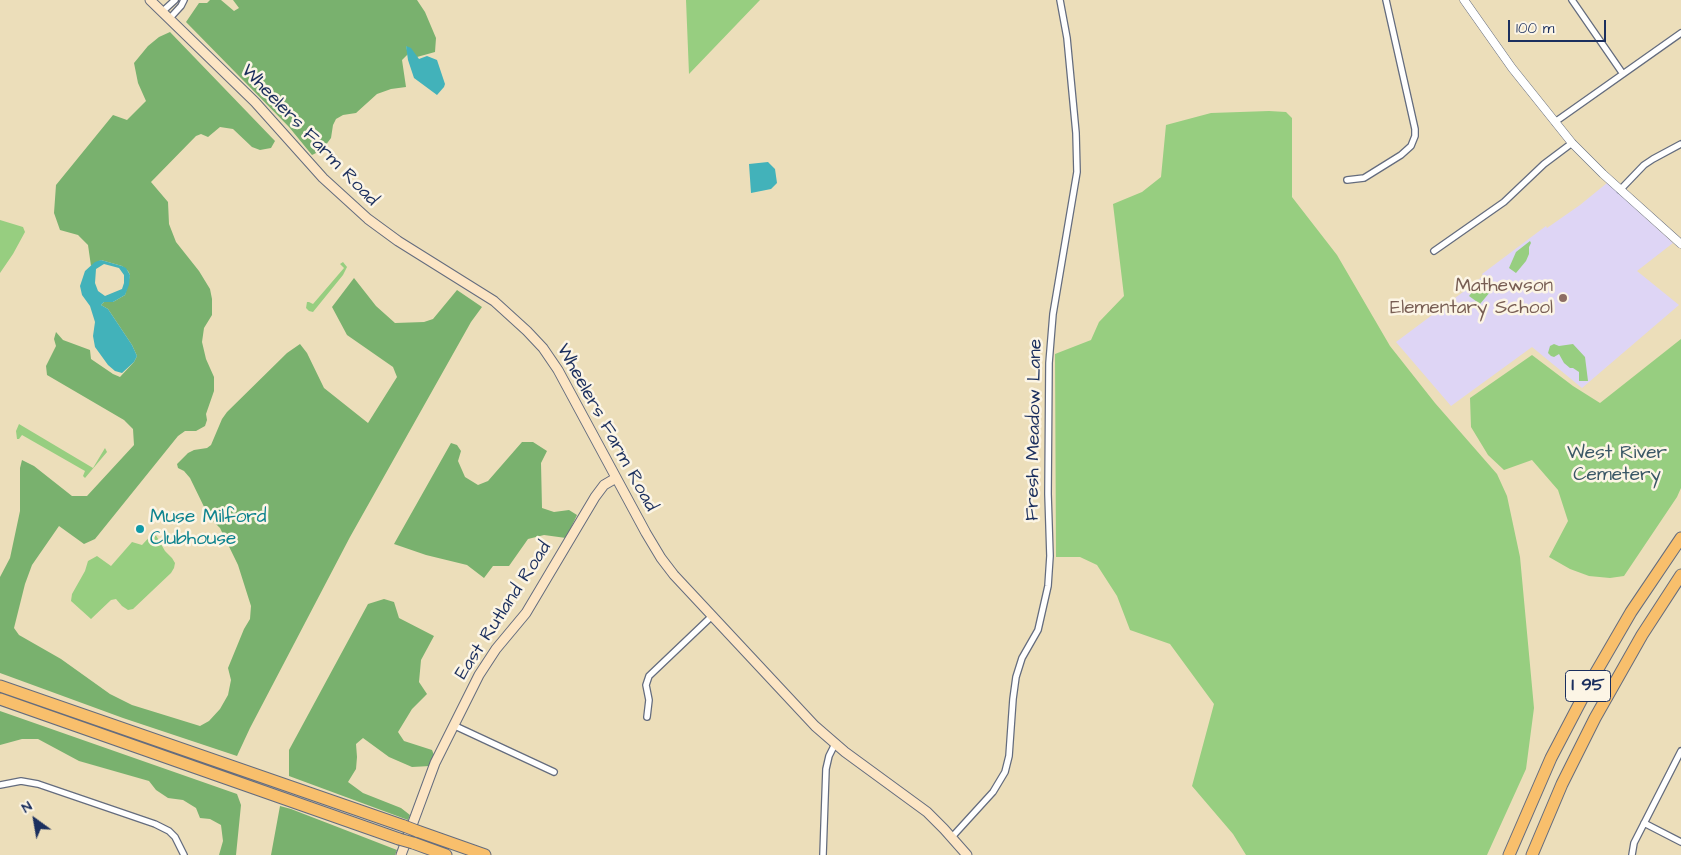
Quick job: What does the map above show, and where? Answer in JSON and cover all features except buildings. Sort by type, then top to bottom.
[{"type":"highway","name":"I 95","points":[[1510,851],[1551,758],[1595,674],[1635,606],[1681,538]]},
{"type":"highway","name":"I 95","points":[[1532,855],[1559,791],[1595,718],[1642,635],[1681,575]]},
{"type":"highway","points":[[0,686],[485,855]]},
{"type":"highway","points":[[0,699],[446,855]]},
{"type":"main road","name":"Wheelers Farm Road","points":[[150,0],[255,102],[323,178],[368,219],[398,241],[494,301],[527,331],[542,348],[563,380],[661,558],[674,575],[806,717],[835,744],[917,803],[937,821],[967,855]]},
{"type":"main road","name":"East Rutland Road","points":[[400,855],[425,787],[453,726],[483,668],[526,613],[586,510],[601,488],[616,478]]},
{"type":"street","points":[[166,15],[175,0]]},
{"type":"street","points":[[166,15],[181,6],[184,0]]},
{"type":"street","name":"Fresh Meadow Lane","points":[[952,837],[993,792],[1005,772],[1009,756],[1012,703],[1016,677],[1022,658],[1038,630],[1048,586],[1050,556],[1048,494],[1050,356],[1053,314],[1077,172],[1076,132],[1067,38],[1060,0]]},
{"type":"street","points":[[1347,180],[1364,178],[1401,155],[1410,146],[1415,136],[1386,0]]},
{"type":"street","points":[[1464,0],[1507,61],[1572,143],[1620,190],[1681,244]]},
{"type":"street","points":[[1572,0],[1623,74]]},
{"type":"street","points":[[1555,122],[1681,33]]},
{"type":"street","points":[[1434,251],[1504,202],[1544,164],[1572,143]]},
{"type":"street","points":[[1620,190],[1644,165],[1681,144]]},
{"type":"street","points":[[647,717],[648,700],[646,686],[649,676],[712,616]]},
{"type":"street","points":[[453,726],[554,772]]},
{"type":"street","points":[[823,855],[826,769],[829,756],[835,744]]},
{"type":"street","points":[[1632,855],[1634,843],[1681,751]]},
{"type":"street","points":[[0,785],[22,781],[38,784],[155,824],[175,837],[184,855]]},
{"type":"street","points":[[1644,824],[1681,842]]},
{"type":"shaded area","name":"Mathewson Elementary School","points":[[1607,183],[1673,243],[1637,271],[1679,305],[1582,388],[1532,347],[1451,406],[1396,342],[1463,292],[1483,276],[1482,274],[1546,226],[1547,228],[1580,205]]},
{"type":"green space","points":[[210,0],[221,0],[234,11],[239,8],[233,0],[417,0],[425,12],[436,38],[435,52],[417,57],[406,46],[408,54],[402,60],[406,87],[391,89],[377,94],[356,113],[343,115],[336,119],[331,138],[322,150],[312,155],[289,127],[186,22],[199,3],[207,3]]},
{"type":"green space","points":[[686,0],[760,0],[689,74]]},
{"type":"green space","points":[[170,32],[275,141],[271,148],[260,150],[252,147],[233,129],[220,127],[208,137],[201,134],[196,136],[151,182],[168,202],[169,224],[176,242],[199,271],[210,289],[212,315],[204,328],[202,342],[206,359],[214,377],[214,391],[206,414],[207,420],[205,426],[196,431],[185,431],[178,436],[95,539],[84,544],[59,526],[32,565],[25,584],[14,628],[19,635],[61,659],[110,694],[132,705],[200,726],[209,721],[220,709],[228,695],[231,680],[228,668],[250,619],[251,606],[238,565],[220,528],[209,517],[190,478],[184,471],[178,468],[177,464],[188,453],[207,448],[211,445],[227,412],[287,353],[300,344],[307,353],[324,388],[368,423],[397,377],[393,367],[347,335],[332,307],[354,278],[376,306],[395,323],[424,322],[433,319],[457,290],[482,307],[471,322],[350,537],[237,756],[123,718],[0,673],[0,577],[10,558],[20,511],[20,468],[22,460],[34,466],[72,496],[87,496],[134,445],[133,429],[124,420],[47,375],[46,366],[56,346],[54,339],[56,332],[63,340],[90,350],[91,359],[120,377],[137,356],[132,345],[108,309],[101,305],[104,302],[113,302],[125,295],[130,275],[122,266],[101,260],[91,266],[88,245],[78,235],[60,230],[54,213],[56,185],[113,115],[127,120],[146,101],[138,83],[134,63],[148,46],[159,37]]},
{"type":"green space","points":[[1286,112],[1292,118],[1292,197],[1337,255],[1390,346],[1435,403],[1497,474],[1507,496],[1520,557],[1534,708],[1526,769],[1487,855],[1246,855],[1233,834],[1192,786],[1214,704],[1170,644],[1130,630],[1117,596],[1097,565],[1080,557],[1056,557],[1055,354],[1091,340],[1099,322],[1124,296],[1113,204],[1142,192],[1161,177],[1166,125],[1211,113]]},
{"type":"green space","points":[[0,220],[23,227],[25,232],[0,273]]},
{"type":"green space","points":[[1530,241],[1529,254],[1526,261],[1516,273],[1509,268],[1516,252]]},
{"type":"green space","points":[[343,262],[347,267],[343,275],[313,312],[309,311],[306,308],[307,302],[313,304],[344,268],[340,264]]},
{"type":"green space","points":[[1485,276],[1496,285],[1480,304],[1469,296]]},
{"type":"green space","name":"West River Cemetery","points":[[1681,339],[1681,488],[1677,497],[1624,576],[1610,578],[1589,576],[1570,569],[1549,557],[1568,521],[1558,490],[1532,460],[1504,470],[1488,455],[1471,427],[1470,398],[1532,355],[1573,386],[1600,403]]},
{"type":"green space","points":[[1554,344],[1559,346],[1573,344],[1585,357],[1588,381],[1579,381],[1579,372],[1564,363],[1559,354],[1554,357],[1548,353],[1550,346]]},
{"type":"green space","points":[[19,424],[93,468],[105,448],[107,452],[85,478],[83,476],[85,471],[22,435],[17,439],[16,431]]},
{"type":"green space","points":[[522,442],[533,442],[547,451],[541,463],[542,508],[554,512],[569,510],[577,515],[566,538],[544,535],[528,539],[509,566],[493,566],[484,578],[467,565],[426,555],[394,544],[451,443],[457,445],[461,451],[458,461],[465,477],[478,485],[488,481]]},
{"type":"green space","points":[[154,532],[165,551],[175,563],[174,568],[133,609],[128,610],[116,599],[111,600],[91,619],[71,601],[72,594],[85,571],[88,561],[97,556],[111,566],[132,542],[142,545]]},
{"type":"green space","points":[[384,599],[394,602],[399,618],[434,636],[421,660],[419,682],[427,694],[412,709],[398,732],[404,741],[432,750],[434,755],[430,766],[412,767],[389,757],[363,738],[356,744],[356,769],[348,782],[363,793],[401,808],[410,815],[408,820],[289,776],[289,750],[368,604]]},
{"type":"green space","points":[[0,711],[237,794],[241,805],[236,855],[219,855],[223,841],[221,825],[210,819],[200,818],[196,808],[183,800],[168,798],[156,790],[149,781],[79,761],[38,739],[22,739],[0,745]]},
{"type":"green space","points":[[280,806],[397,850],[395,855],[271,855]]},
{"type":"water","points":[[406,46],[411,48],[419,59],[427,56],[437,60],[445,84],[437,95],[414,78]]},
{"type":"water","points":[[768,162],[775,169],[777,183],[771,189],[751,193],[749,164]]},
{"type":"water","points":[[101,260],[122,266],[126,268],[130,275],[125,295],[113,302],[104,302],[101,305],[108,309],[132,345],[137,356],[134,362],[122,373],[115,371],[108,365],[95,347],[93,336],[95,322],[90,306],[82,295],[80,286],[85,271],[95,262]],"holes":[[[104,264],[119,268],[124,275],[122,289],[105,296],[98,291],[95,283],[96,269]]]},
{"type":"place","name":"Mathewson Elementary School","points":[[1563,298]]},
{"type":"place","name":"Muse Milford Clubhouse","points":[[140,529]]}]
